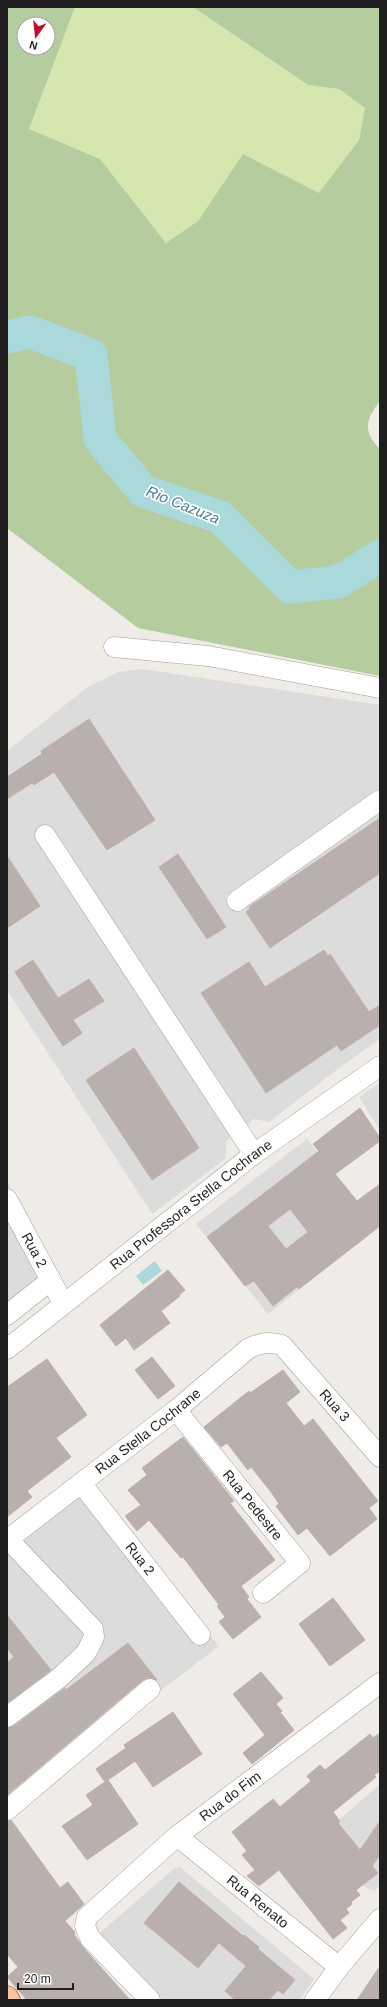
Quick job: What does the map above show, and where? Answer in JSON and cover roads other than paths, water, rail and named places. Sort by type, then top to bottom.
[{"type":"street","points":[[114,647],[208,656],[380,688]]},
{"type":"street","points":[[237,901],[380,800]]},
{"type":"street","points":[[45,835],[254,1154]]},
{"type":"street","name":"Rua Professora Stella Cochrane","points":[[7,1349],[63,1303],[254,1154],[380,1066]]},
{"type":"street","name":"Rua 2","points":[[7,1199],[63,1303]]},
{"type":"street","name":"Rua 2","points":[[7,1315],[51,1280]]},
{"type":"street","name":"Rua Stella Cochrane","points":[[8,1540],[176,1410],[249,1348],[270,1342],[282,1346],[290,1353]]},
{"type":"street","name":"Rua 3","points":[[290,1353],[380,1457]]},
{"type":"street","name":"Rua Pedestre","points":[[176,1410],[300,1563],[263,1593]]},
{"type":"street","name":"Rua 2","points":[[81,1483],[200,1635]]},
{"type":"street","points":[[7,1717],[58,1679],[86,1653],[94,1637],[93,1629],[8,1540]]},
{"type":"street","name":"Rua do Fim","points":[[150,2000],[90,1938],[85,1926],[87,1917],[177,1836],[380,1683]]},
{"type":"street","points":[[7,1810],[150,1689]]},
{"type":"street","name":"Rua Renato","points":[[177,1836],[339,1967]]},
{"type":"street","points":[[315,2000],[339,1967],[380,1919]]},
{"type":"water","points":[[155,1261],[162,1271],[143,1285],[136,1276]]},
{"type":"waterway","name":"Rio Cazuza","points":[[7,337],[30,332],[91,355],[100,439],[143,491],[220,517],[290,587],[338,582],[380,556]]}]
